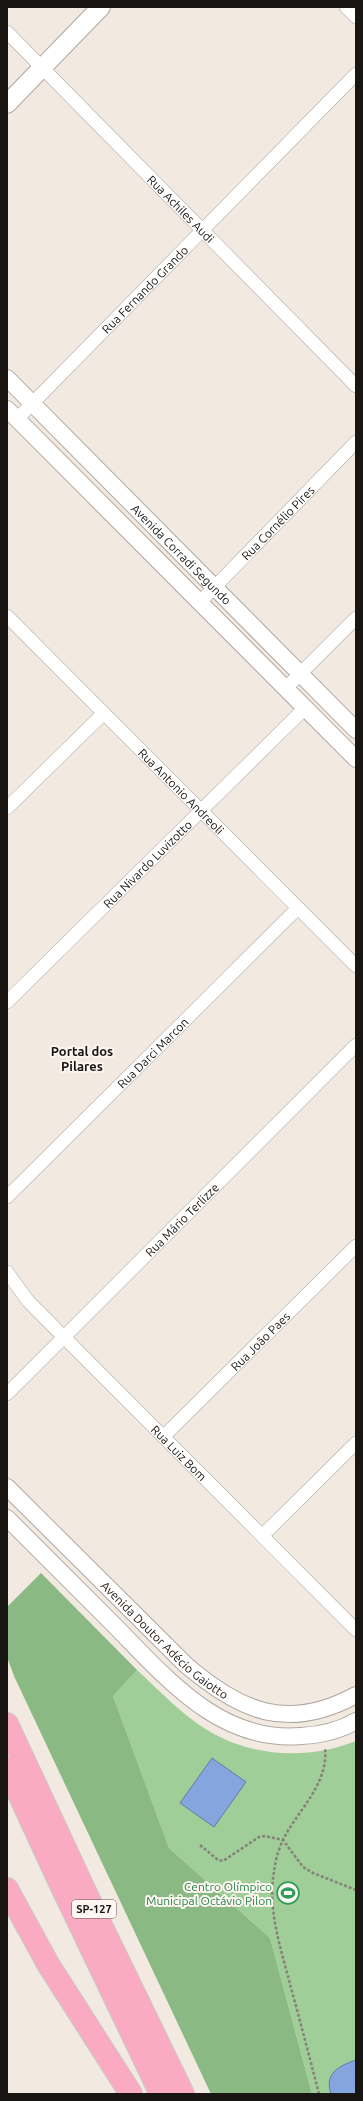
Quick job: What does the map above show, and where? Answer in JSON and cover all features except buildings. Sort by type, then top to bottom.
[{"type":"highway","name":"SP-127","points":[[7,1724],[97,1917],[183,2094]]},
{"type":"highway","name":"SP-127","points":[[7,1768],[161,2094]]},
{"type":"highway","points":[[7,1889],[48,1964],[131,2094]]},
{"type":"main road","points":[[7,104],[102,7]]},
{"type":"street","points":[[346,7],[356,17]]},
{"type":"street","name":"Rua Achiles Audi","points":[[7,32],[356,386]]},
{"type":"street","name":"Rua Fernando Grando","points":[[12,414],[32,403],[356,74]]},
{"type":"street","name":"Avenida Corradi Segundo","points":[[7,378],[356,730]]},
{"type":"street","name":"Avenida Corradi Segundo","points":[[12,414],[356,759]]},
{"type":"street","name":"Rua Cornélio Pires","points":[[200,602],[356,442]]},
{"type":"street","name":"Rua Antonio Andreoli","points":[[7,616],[356,966]]},
{"type":"street","points":[[286,689],[356,618]]},
{"type":"street","name":"Rua Nivardo Luvizotto","points":[[7,1002],[305,708]]},
{"type":"street","points":[[7,808],[104,713]]},
{"type":"street","name":"Rua Darci Marcon","points":[[7,1197],[298,908]]},
{"type":"street","name":"Rua Mário Terlizze","points":[[7,1394],[356,1044]]},
{"type":"street","name":"Rua João Paes","points":[[164,1436],[356,1246]]},
{"type":"street","name":"Rua Luiz Bom","points":[[7,1272],[28,1300],[356,1630]]},
{"type":"street","points":[[262,1536],[356,1443]]},
{"type":"street","name":"Avenida Doutor Adécio Gaiotto","points":[[7,1487],[186,1665],[218,1691],[248,1707],[267,1712],[290,1714],[314,1713],[340,1704],[356,1695]]},
{"type":"street","name":"Avenida Doutor Adécio Gaiotto","points":[[7,1518],[170,1682],[205,1710],[240,1729],[262,1735],[290,1737],[323,1734],[356,1721]]},
{"type":"path","points":[[319,2094],[280,1944],[272,1897],[273,1873],[283,1840],[307,1805],[320,1779],[326,1758],[323,1734]]},
{"type":"path","points":[[200,1845],[218,1860],[223,1861],[260,1837],[265,1836],[283,1840],[303,1867],[313,1874],[356,1890]]},
{"type":"green space","points":[[41,1573],[137,1670],[113,1696],[169,1848],[270,1938],[312,2094],[211,2094],[14,1676],[7,1657],[7,1607]]},
{"type":"green space","name":"Centro Olímpico Municipal Octávio Pilon","points":[[137,1670],[199,1725],[226,1740],[244,1746],[262,1751],[300,1753],[338,1747],[356,1741],[356,2094],[312,2094],[270,1938],[169,1848],[113,1696]]},
{"type":"water","points":[[212,1758],[246,1782],[214,1827],[180,1803]]},
{"type":"water","points":[[356,2060],[356,2094],[331,2094],[329,2087],[331,2076],[334,2071]]},
{"type":"place","name":"Centro Olímpico Municipal Octávio Pilon","points":[[288,1893]]},
{"type":"district","name":"Portal dos Pilares","points":[[82,1058]]}]
